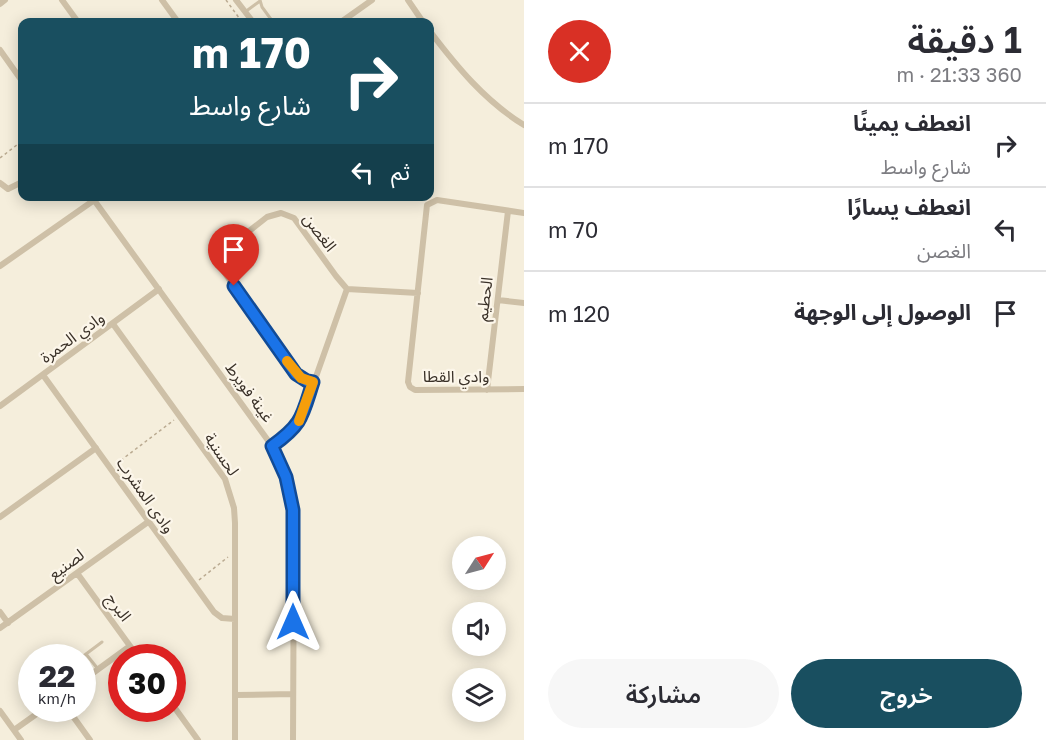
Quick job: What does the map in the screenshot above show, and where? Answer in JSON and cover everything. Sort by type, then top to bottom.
[{"type":"street","points":[[0,4],[5,0]]},
{"type":"street","points":[[62,0],[75,18]]},
{"type":"street","points":[[162,0],[175,18]]},
{"type":"street","points":[[236,0],[250,18]]},
{"type":"street","points":[[347,18],[372,0]]},
{"type":"street","points":[[408,0],[420,18]]},
{"type":"street","points":[[434,36],[469,81],[490,101],[524,125]]},
{"type":"street","points":[[0,50],[18,75]]},
{"type":"street","points":[[0,183],[8,189],[18,184]]},
{"type":"street","points":[[0,267],[93,201]]},
{"type":"street","name":"غينة فويرط","points":[[99,201],[272,446],[286,477],[293,510],[293,740]]},
{"type":"street","name":"وادي القطا","points":[[434,201],[524,213]]},
{"type":"street","name":"وادي القطا","points":[[434,201],[426,208],[408,382],[410,387],[415,390],[524,389]]},
{"type":"street","name":"الحطيم","points":[[487,390],[508,211]]},
{"type":"street","name":"الغصن","points":[[313,382],[296,374],[222,269],[221,257],[225,250],[267,217],[281,213],[288,214],[299,222],[347,289]]},
{"type":"street","name":"وادي الحمرة","points":[[0,406],[159,289]]},
{"type":"street","points":[[272,446],[291,433],[297,425],[347,289],[418,294]]},
{"type":"street","points":[[498,300],[524,303]]},
{"type":"street","name":"لحسنية","points":[[113,324],[225,479],[231,493],[234,508],[235,555],[235,740]]},
{"type":"street","name":"وادى المشرب","points":[[43,375],[216,614],[222,618],[235,619]]},
{"type":"street","points":[[0,517],[96,448]]},
{"type":"street","name":"لصنيع","points":[[0,628],[148,522]]},
{"type":"street","name":"البرج","points":[[78,573],[129,644]]},
{"type":"street","points":[[0,612],[8,623]]},
{"type":"street","points":[[98,669],[108,662]]},
{"type":"street","points":[[236,695],[293,694]]},
{"type":"street","points":[[0,711],[21,740]]},
{"type":"street","points":[[14,730],[25,722]]},
{"type":"street","points":[[77,722],[90,740]]},
{"type":"street","points":[[185,722],[198,740]]},
{"type":"lane","points":[[245,12],[260,0],[270,18]]},
{"type":"lane","points":[[96,646],[102,642]]},
{"type":"path","points":[[226,0],[239,18]]},
{"type":"path","points":[[0,158],[18,144]]},
{"type":"path","points":[[110,468],[179,416]]},
{"type":"path","points":[[194,584],[226,559],[235,555]]},
{"type":"slow traffic","points":[[287,361],[296,374],[313,382],[299,421]]},
{"type":"route","points":[[234,286],[296,374],[313,382],[301,419],[291,433],[272,446],[286,477],[293,510],[293,622]]}]
